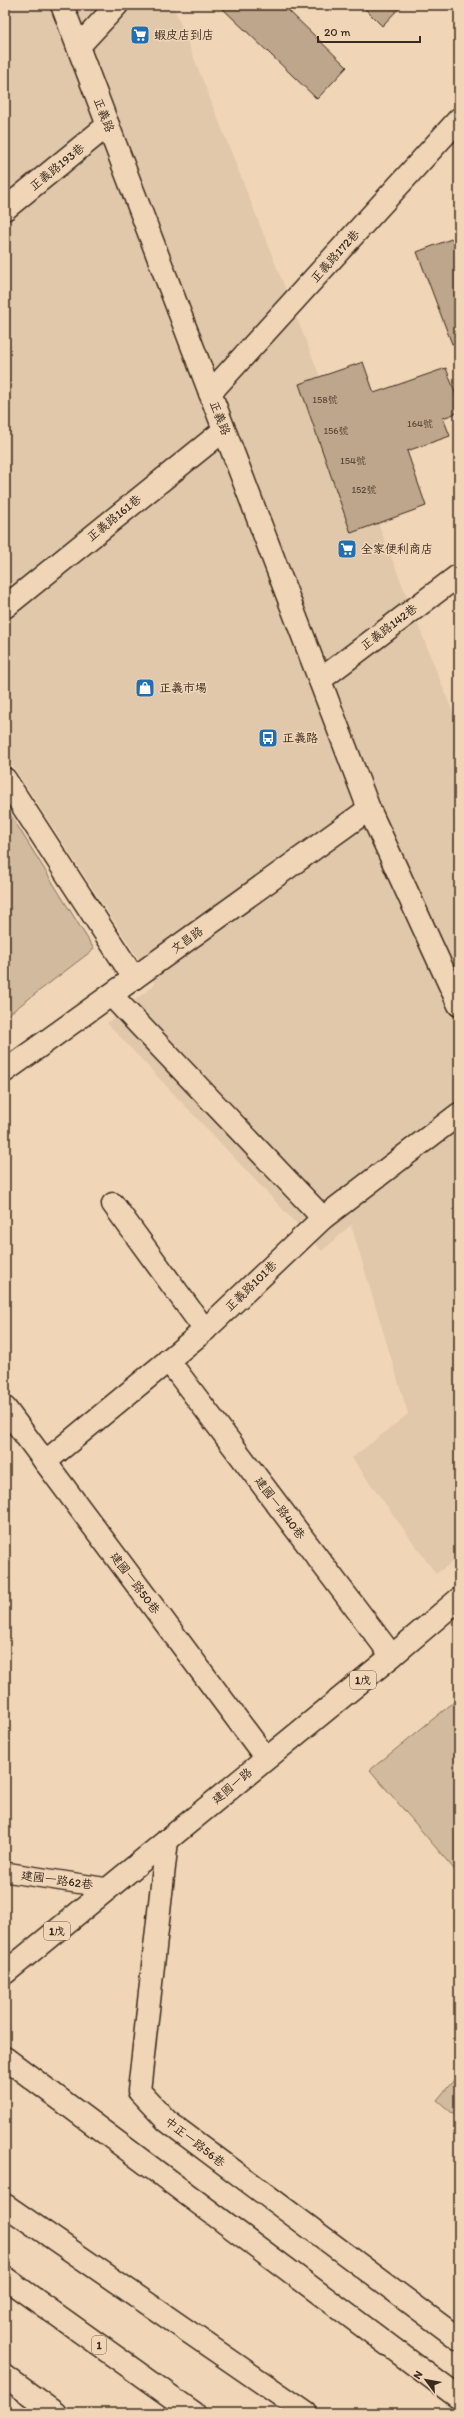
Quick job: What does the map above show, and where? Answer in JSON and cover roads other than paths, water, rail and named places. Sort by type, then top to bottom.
[{"type":"main road","name":"正義路","points":[[62,5],[369,809],[459,1005]]},
{"type":"main road","points":[[78,47],[117,5]]},
{"type":"main road","name":"正義路172巷","points":[[210,393],[459,119]]},
{"type":"main road","name":"正義路193巷","points":[[5,209],[108,125]]},
{"type":"main road","name":"正義路161巷","points":[[5,607],[224,430]]},
{"type":"main road","name":"正義路142巷","points":[[320,680],[459,575]]},
{"type":"main road","points":[[5,779],[134,978]]},
{"type":"main road","name":"文昌路","points":[[5,1071],[369,809]]},
{"type":"main road","points":[[111,995],[323,1218]]},
{"type":"main road","name":"正義路101巷","points":[[45,1462],[205,1330],[323,1218],[459,1114]]},
{"type":"main road","points":[[113,1204],[205,1330]]},
{"type":"main road","name":"建國一路40巷","points":[[168,1360],[392,1656]]},
{"type":"main road","name":"建國一路50巷","points":[[5,1408],[266,1758]]},
{"type":"main road","name":"建國一路","points":[[5,1973],[392,1656],[459,1599]]},
{"type":"main road","name":"中正一路56巷","points":[[167,1840],[139,2091],[167,2121],[459,2339]]},
{"type":"main road","points":[[5,2058],[459,2398]]},
{"type":"main road","points":[[5,2205],[306,2413]]},
{"type":"main road","name":"1","points":[[5,2278],[194,2413]]},
{"type":"main road","points":[[5,2376],[55,2413]]},
{"type":"lane","name":"建國一路62巷","points":[[5,1872],[108,1888]]},
{"type":"place","name":"蝦皮店到店","points":[[140,35]]},
{"type":"place","name":"全家便利商店","points":[[347,549]]},
{"type":"place","name":"正義市場","points":[[145,688]]},
{"type":"place","name":"正義路","points":[[268,738]]}]
